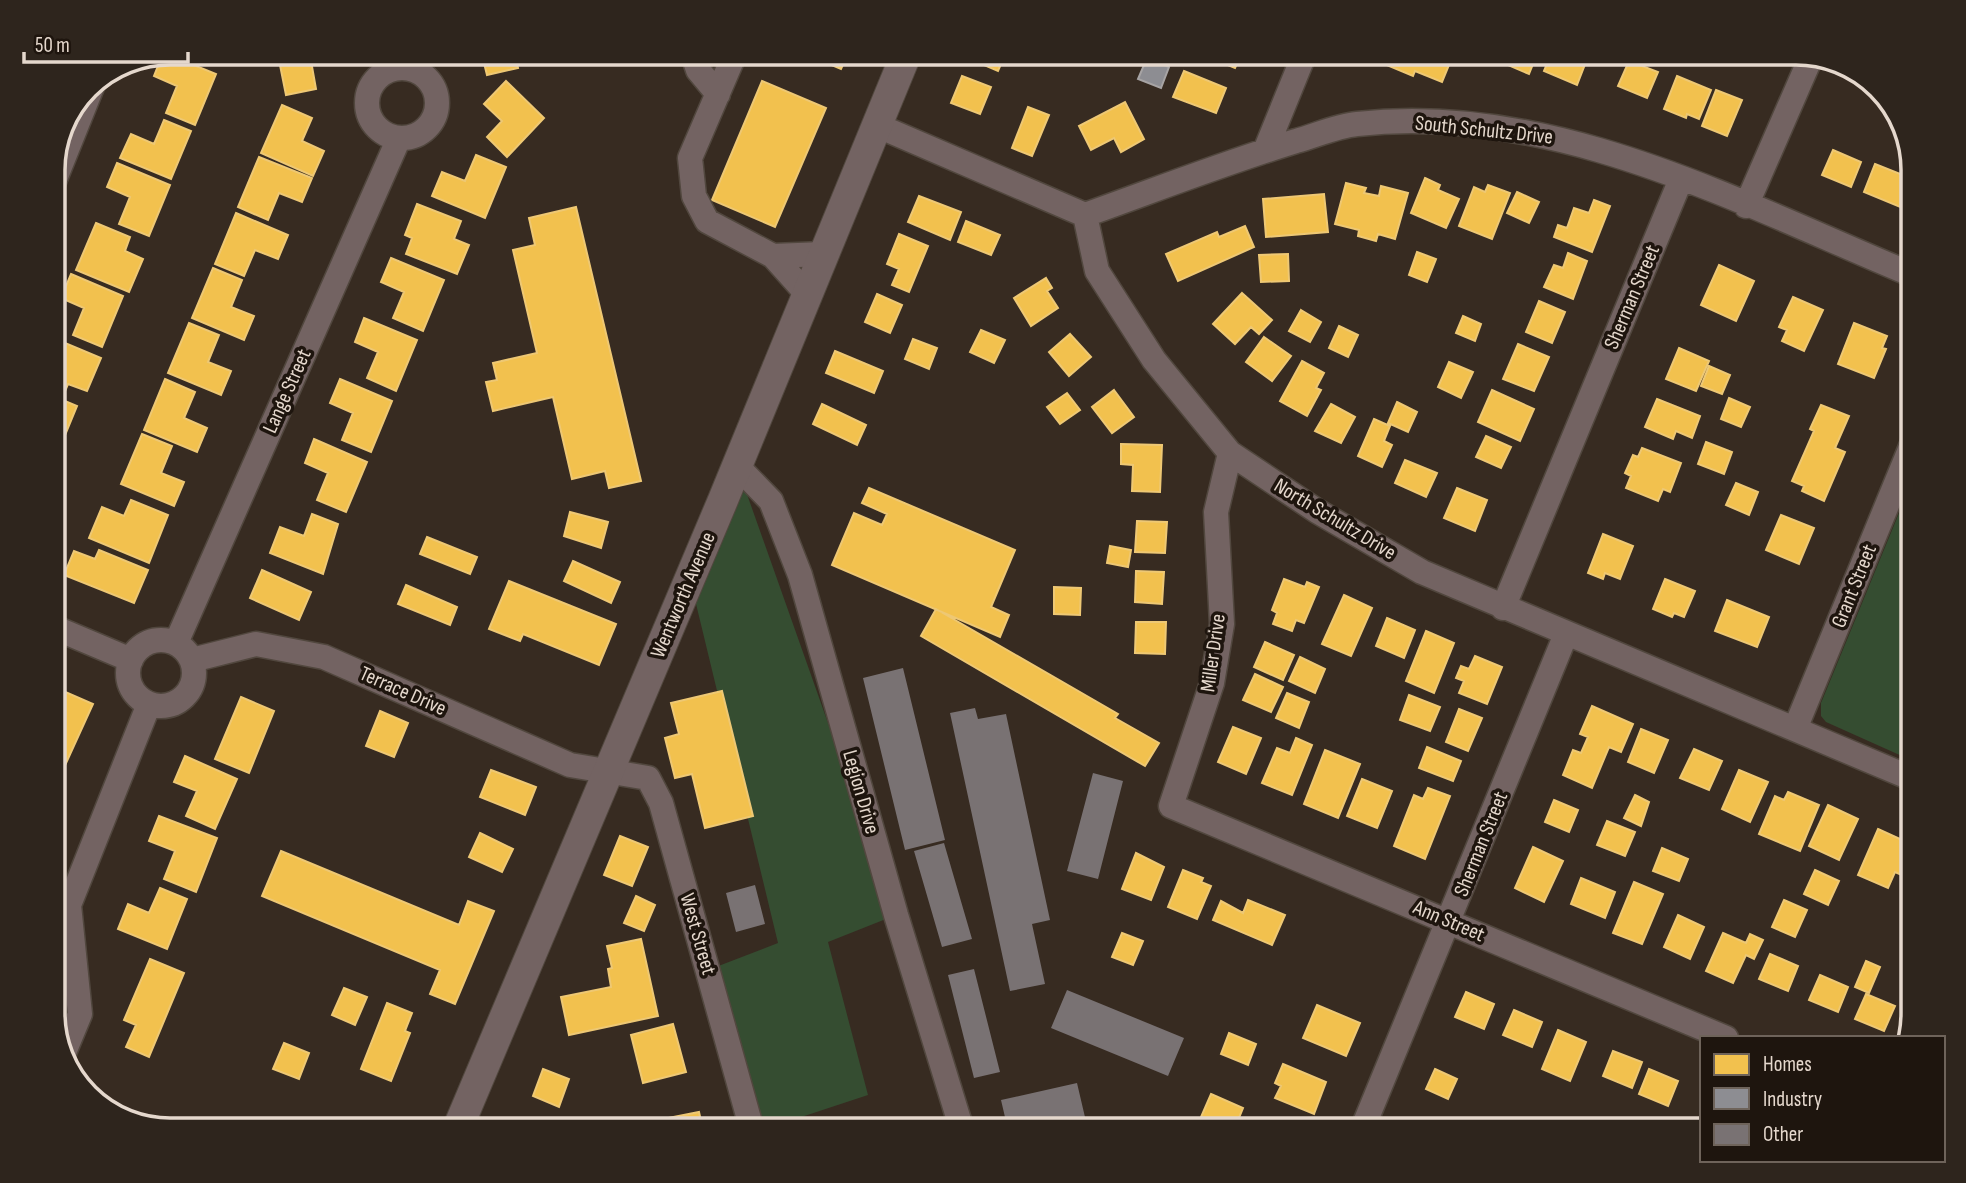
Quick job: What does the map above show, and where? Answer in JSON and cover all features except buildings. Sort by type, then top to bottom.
[{"type":"street","points":[[391,65],[418,72],[428,79],[437,101],[430,124],[422,132],[399,138],[378,129],[367,110],[370,88],[391,65]]},
{"type":"street","points":[[696,65],[698,71],[718,94]]},
{"type":"street","points":[[730,65],[690,158],[695,196],[707,221],[773,256],[807,294]]},
{"type":"street","name":"Wentworth Avenue","points":[[462,1118],[737,466],[902,65]]},
{"type":"street","points":[[1265,151],[1300,65]]},
{"type":"street","points":[[1746,206],[1807,66]]},
{"type":"street","points":[[68,147],[79,119]]},
{"type":"street","name":"South Schultz Drive","points":[[1085,215],[1265,151],[1354,124],[1428,120],[1523,130],[1586,144],[1681,179],[1901,270]]},
{"type":"street","points":[[876,125],[1085,215]]},
{"type":"street","name":"Lange Street","points":[[184,651],[399,138]]},
{"type":"street","name":"Sherman Street","points":[[1503,608],[1681,179]]},
{"type":"street","name":"North Schultz Drive","points":[[1085,215],[1097,271],[1154,360],[1230,453],[1317,511],[1422,572],[1901,774]]},
{"type":"street","points":[[773,256],[823,254]]},
{"type":"street","name":"Miller Drive","points":[[1171,806],[1212,683],[1222,624],[1216,512],[1230,453]]},
{"type":"street","name":"Legion Drive","points":[[737,466],[771,501],[800,575],[896,915],[958,1118]]},
{"type":"street","name":"Grant Street","points":[[1795,729],[1901,471]]},
{"type":"street","points":[[65,632],[131,660]]},
{"type":"street","name":"Sherman Street","points":[[1367,1118],[1566,634]]},
{"type":"street","points":[[154,640],[184,651],[194,682],[189,692],[170,705],[149,704],[139,698],[129,681],[131,660],[144,644],[154,640]]},
{"type":"street","name":"Terrace Drive","points":[[184,651],[256,644],[324,657],[570,765],[609,771]]},
{"type":"street","points":[[69,1041],[80,1014],[69,905],[149,704]]},
{"type":"street","name":"West Street","points":[[609,771],[648,778],[661,803],[749,1118]]},
{"type":"street","name":"Ann Street","points":[[1171,806],[1721,1036]]},
{"type":"green space","points":[[737,466],[896,915],[828,942],[868,1095],[798,1118],[758,1118],[708,970],[778,943],[690,579]]},
{"type":"green space","points":[[1901,508],[1901,756],[1826,722],[1821,716],[1821,703]]}]
